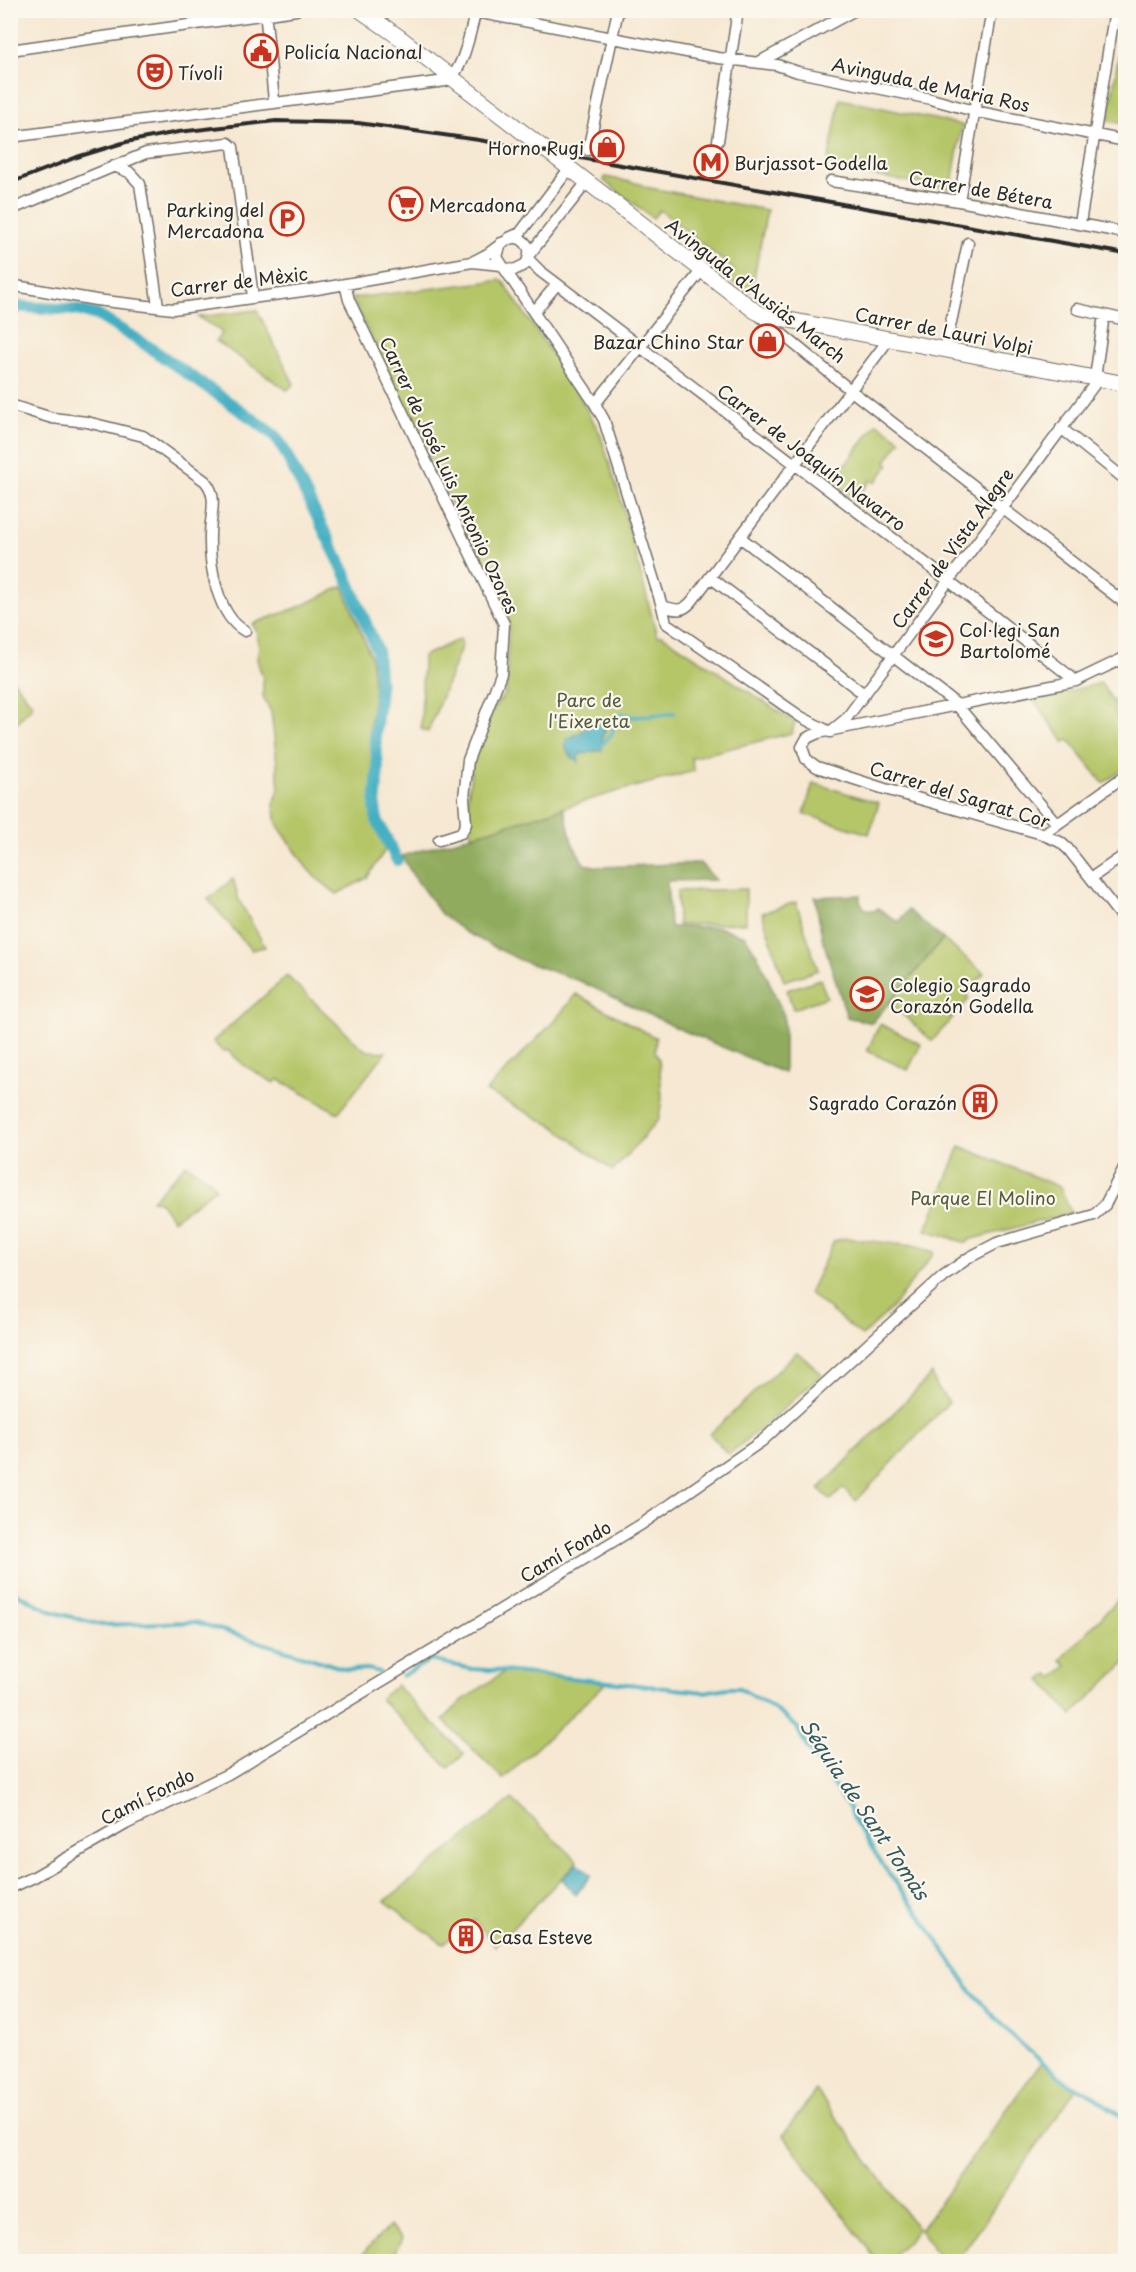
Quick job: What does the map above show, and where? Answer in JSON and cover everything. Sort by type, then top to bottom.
[{"type":"street","points":[[10,50],[296,10]]},
{"type":"street","points":[[588,150],[618,10]]},
{"type":"street","points":[[718,141],[738,10]]},
{"type":"street","points":[[758,62],[855,10]]},
{"type":"street","points":[[959,201],[992,10]]},
{"type":"street","points":[[1080,224],[1115,10]]},
{"type":"street","points":[[10,137],[274,101],[426,84],[453,78],[459,68],[476,11]]},
{"type":"street","name":"Avinguda de Maria Ros","points":[[476,11],[718,58],[758,62],[931,99],[974,111],[1125,141]]},
{"type":"street","name":"Avinguda d'Ausiàs March","points":[[364,12],[755,311],[849,390],[1125,604]]},
{"type":"street","points":[[265,13],[274,101]]},
{"type":"street","points":[[790,46],[784,58],[790,69]]},
{"type":"street","points":[[10,210],[146,153],[228,142],[231,144],[253,297]]},
{"type":"street","points":[[114,166],[129,172],[140,184],[158,306]]},
{"type":"street","name":"Carrer de Mèxic","points":[[472,262],[519,233],[569,169]]},
{"type":"street","name":"Carrer de Bétera","points":[[831,181],[959,201],[1125,233]]},
{"type":"street","points":[[502,266],[518,269],[587,182]]},
{"type":"street","points":[[529,257],[529,250],[524,242],[516,238],[505,241],[497,252],[502,266],[595,404],[609,433],[663,606],[664,617],[672,628],[801,717],[830,732],[956,704],[1076,681],[1125,657]]},
{"type":"street","points":[[945,350],[968,243]]},
{"type":"street","name":"Carrer de Joaquín Navarro","points":[[529,257],[531,264],[949,581],[1076,681]]},
{"type":"street","name":"Carrer de Mèxic","points":[[10,285],[96,300],[173,309],[345,284],[472,262],[502,266]]},
{"type":"street","points":[[595,404],[701,271]]},
{"type":"street","name":"Carrer de José Luis Antonio Ozores","points":[[345,284],[349,300],[504,624],[501,674],[473,746],[467,769],[464,798],[466,824],[461,833],[439,840]]},
{"type":"street","points":[[534,312],[557,284]]},
{"type":"street","points":[[1077,309],[1125,320]]},
{"type":"street","name":"Carrer de Lauri Volpi","points":[[755,311],[763,315],[1125,384]]},
{"type":"street","points":[[1095,378],[1104,315]]},
{"type":"street","points":[[663,606],[677,611],[682,610],[710,578],[889,339]]},
{"type":"street","name":"Carrer de Vista Alegre","points":[[830,732],[843,723],[1094,386],[1095,378]]},
{"type":"street","points":[[10,405],[52,418],[87,422],[143,436],[205,481],[213,495],[209,537],[215,579],[221,601],[229,617],[245,632]]},
{"type":"street","points":[[1061,428],[1125,480]]},
{"type":"street","points":[[741,538],[956,704],[1057,824]]},
{"type":"street","points":[[710,578],[864,694]]},
{"type":"street","name":"Carrer del Sagrat Cor","points":[[830,732],[810,735],[802,747],[806,759],[817,767],[1039,833],[1060,842],[1125,923]]},
{"type":"street","points":[[1039,833],[1045,833],[1125,775]]},
{"type":"street","points":[[1091,878],[1125,854]]},
{"type":"street","name":"Camí Fondo","points":[[10,1888],[34,1877],[126,1824],[244,1765],[642,1524],[762,1441],[943,1276],[970,1257],[997,1243],[1094,1215],[1105,1205],[1125,1164]]},
{"type":"green space","points":[[1125,16],[1125,124],[1108,121]]},
{"type":"green space","points":[[840,99],[962,125],[951,189],[827,168]]},
{"type":"green space","points":[[605,177],[641,184],[645,187],[767,210],[752,288],[744,291],[728,279],[734,270],[660,210],[653,218],[604,181]]},
{"type":"green space","name":"Parc de l'Eixereta","points":[[502,280],[572,384],[600,433],[624,510],[657,636],[662,635],[795,722],[792,733],[691,758],[694,771],[615,792],[471,836],[468,797],[472,762],[495,706],[506,693],[509,621],[352,298]]},
{"type":"green space","points":[[257,310],[294,384],[287,390],[216,341],[222,332],[198,317]]},
{"type":"green space","points":[[877,423],[901,440],[886,461],[889,464],[875,483],[871,480],[855,500],[832,482]]},
{"type":"green space","points":[[343,586],[371,657],[374,691],[370,726],[373,767],[371,817],[387,847],[367,878],[337,894],[307,868],[277,824],[274,804],[279,789],[271,712],[263,696],[263,679],[257,659],[259,646],[256,630],[252,624],[299,607]]},
{"type":"green space","points":[[460,639],[462,645],[428,732],[421,729],[423,656]]},
{"type":"green space","points":[[10,676],[33,705],[11,729],[10,729]]},
{"type":"green space","points":[[1101,683],[1116,706],[1113,709],[1125,728],[1125,768],[1103,783],[1069,740],[1064,742],[1031,696],[1057,694]]},
{"type":"green space","points":[[813,783],[879,803],[869,834],[804,814]]},
{"type":"green space","points":[[564,808],[572,842],[584,864],[601,867],[700,863],[716,880],[667,881],[670,927],[718,927],[745,936],[759,958],[784,1016],[784,1073],[677,1028],[582,982],[520,960],[465,932],[441,914],[402,856]]},
{"type":"green space","points":[[233,879],[239,900],[265,947],[251,950],[208,899]]},
{"type":"green space","points":[[746,889],[746,923],[678,925],[677,891]]},
{"type":"green space","points":[[860,895],[860,902],[865,909],[874,911],[878,908],[898,922],[908,910],[943,939],[872,1023],[847,1017],[822,937],[815,897]]},
{"type":"green space","points":[[796,902],[818,970],[784,981],[762,913]]},
{"type":"green space","points":[[943,939],[984,973],[966,995],[969,999],[932,1041],[890,1003]]},
{"type":"green space","points":[[287,976],[362,1048],[368,1051],[386,1052],[338,1113],[278,1079],[274,1083],[245,1066],[227,1050],[223,1052],[213,1041]]},
{"type":"green space","points":[[820,979],[827,997],[793,1009],[787,990]]},
{"type":"green space","points":[[576,994],[656,1038],[655,1051],[659,1060],[662,1098],[659,1119],[613,1171],[555,1127],[486,1091],[557,1018]]},
{"type":"green space","points":[[880,1024],[921,1044],[908,1070],[867,1051]]},
{"type":"green space","name":"Parque El Molino","points":[[960,1146],[1060,1187],[1071,1213],[969,1240],[967,1243],[926,1230]]},
{"type":"green space","points":[[186,1164],[208,1178],[216,1188],[173,1220],[159,1201],[152,1200]]},
{"type":"green space","points":[[847,1238],[913,1246],[934,1252],[891,1309],[862,1336],[809,1293],[834,1241]]},
{"type":"green space","points":[[797,1352],[822,1374],[771,1420],[729,1454],[726,1452],[710,1434]]},
{"type":"green space","points":[[932,1374],[936,1387],[949,1402],[856,1501],[843,1488],[831,1500],[819,1489]]},
{"type":"green space","points":[[1125,1592],[1125,1663],[1072,1715],[1041,1680],[1049,1674],[1053,1678],[1067,1666],[1061,1660]]},
{"type":"green space","points":[[504,1672],[606,1683],[503,1779],[443,1720],[463,1700]]},
{"type":"green space","points":[[396,1685],[464,1754],[449,1768],[380,1699]]},
{"type":"green space","points":[[512,1799],[578,1861],[495,1946],[475,1920],[443,1944],[385,1901]]},
{"type":"green space","points":[[1041,2062],[1076,2089],[957,2261],[943,2261],[920,2230]]},
{"type":"green space","points":[[816,2090],[918,2230],[888,2261],[877,2261],[783,2135]]},
{"type":"green space","points":[[389,2226],[402,2239],[390,2261],[356,2261]]},
{"type":"water","points":[[598,723],[606,729],[602,737],[602,750],[578,755],[579,763],[568,752],[565,742]]},
{"type":"water","points":[[578,1863],[591,1875],[576,1895],[562,1879]]},
{"type":"waterway","points":[[10,306],[76,310],[97,315],[146,345],[253,419],[274,435],[281,444],[346,575],[377,650],[380,688],[375,735],[378,768],[375,807],[377,820],[397,860]]},
{"type":"waterway","points":[[621,713],[633,717],[674,713]]},
{"type":"waterway","points":[[602,745],[613,732],[614,720]]},
{"type":"waterway","name":"Séquia de Sant Tomàs","points":[[10,1590],[53,1612],[101,1625],[196,1622],[348,1670],[368,1669],[379,1672]]},
{"type":"waterway","name":"Séquia de Sant Tomàs","points":[[402,1676],[430,1660],[472,1669],[704,1692],[739,1688],[773,1708],[797,1727],[807,1747],[849,1808],[852,1817],[884,1867],[922,1918],[971,1991],[1014,2038],[1065,2081],[1096,2098],[1126,2119]]},
{"type":"railway","points":[[10,183],[77,157],[126,142],[178,132],[276,121],[358,123],[479,140],[1126,254]]},
{"type":"place","name":"Policía Nacional","points":[[261,51]]},
{"type":"place","name":"Tívoli","points":[[155,72]]},
{"type":"place","name":"Horno Rugi","points":[[607,147]]},
{"type":"place","name":"Burjassot-Godella","points":[[711,162]]},
{"type":"place","name":"Mercadona","points":[[406,204]]},
{"type":"place","name":"Parking del Mercadona","points":[[287,219]]},
{"type":"place","name":"Bazar Chino Star","points":[[767,341]]},
{"type":"place","name":"Col·legi San Bartolomé","points":[[936,639]]},
{"type":"place","name":"Colegio Sagrado Corazón Godella","points":[[867,994]]},
{"type":"place","name":"Sagrado Corazón","points":[[980,1102]]},
{"type":"place","name":"Casa Esteve","points":[[466,1936]]}]
